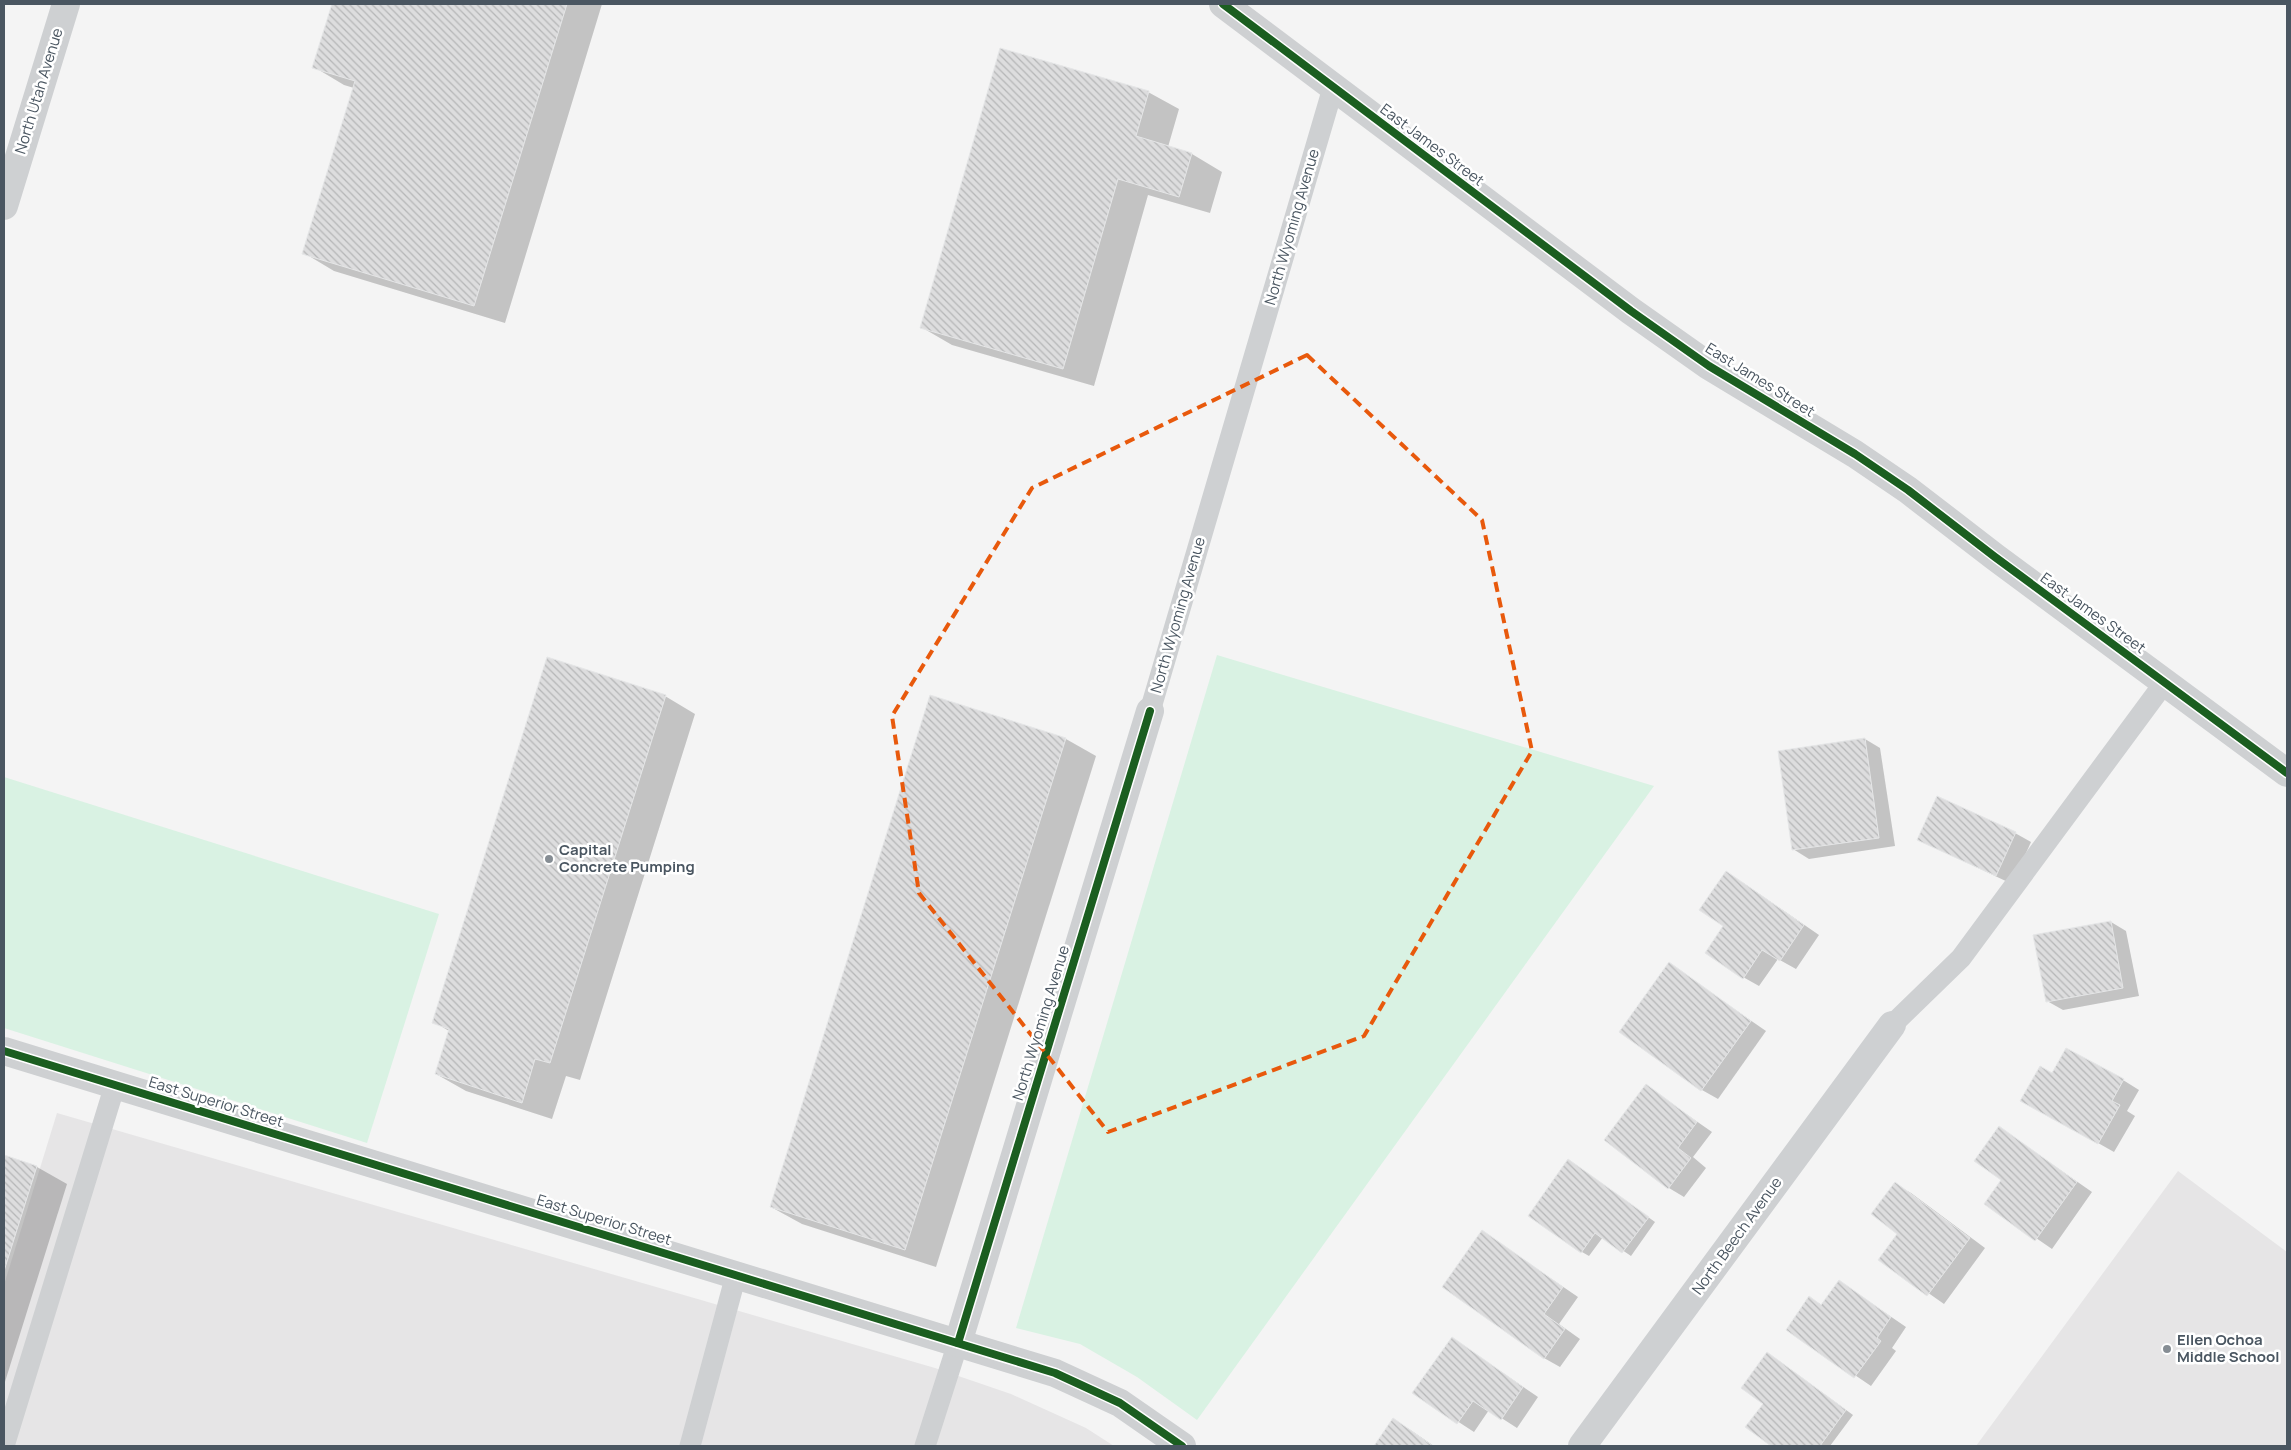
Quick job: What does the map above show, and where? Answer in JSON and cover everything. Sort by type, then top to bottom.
[{"type":"street","name":"North Utah Avenue","points":[[4,206],[66,4]]},
{"type":"street","name":"East James Street","points":[[1224,4],[1631,311],[1709,366],[1855,454],[1908,490],[1994,557],[2287,774]]},
{"type":"street","name":"North Wyoming Avenue","points":[[958,1343],[1150,711]]},
{"type":"street","name":"North Beech Avenue","points":[[1582,1446],[1892,1025]]},
{"type":"street","name":"East Superior Street","points":[[4,1051],[1055,1373],[1120,1403],[1182,1446]]},
{"type":"lane","name":"North Wyoming Avenue","points":[[1150,711],[1333,88]]},
{"type":"lane","points":[[1892,1025],[1961,958],[2164,682]]},
{"type":"lane","points":[[4,1446],[115,1085]]},
{"type":"lane","points":[[690,1446],[736,1275]]},
{"type":"lane","points":[[925,1446],[958,1343]]},
{"type":"highlighted area","points":[[1307,355],[1482,520],[1532,751],[1364,1036],[1108,1132],[919,893],[892,716],[1032,488]]},
{"type":"shaded area","points":[[57,1113],[935,1368],[1011,1394],[1086,1428],[1114,1446],[4,1446],[4,1285]]},
{"type":"shaded area","name":"Ellen Ochoa Middle School","points":[[2178,1171],[2287,1252],[2287,1446],[1976,1446]]},
{"type":"green space","points":[[1217,655],[1654,786],[1197,1420],[1137,1377],[1080,1344],[1016,1328]]},
{"type":"green space","points":[[4,777],[439,914],[367,1143],[4,1028]]},
{"type":"building","points":[[332,4],[567,4],[474,306],[302,254],[355,81],[312,68]]},
{"type":"building","points":[[1000,48],[1149,91],[1136,136],[1192,153],[1179,197],[1118,179],[1063,369],[920,328]]},
{"type":"building","name":"Capital Concrete Pumping","points":[[547,657],[666,695],[550,1063],[535,1059],[522,1103],[435,1074],[449,1029],[432,1023]]},
{"type":"building","points":[[930,695],[1066,738],[905,1250],[770,1207]]},
{"type":"building","points":[[1865,738],[1879,838],[1792,850],[1778,751]]},
{"type":"building","points":[[1937,796],[2016,832],[1996,876],[1917,840]]},
{"type":"building","points":[[1726,871],[1804,925],[1780,961],[1762,950],[1743,979],[1705,953],[1723,926],[1699,910]]},
{"type":"building","points":[[2111,921],[2123,988],[2046,1002],[2033,935]]},
{"type":"building","points":[[1669,962],[1751,1021],[1701,1091],[1619,1032]]},
{"type":"building","points":[[2066,1048],[2124,1079],[2112,1101],[2120,1105],[2098,1144],[2020,1101],[2040,1066],[2052,1073]]},
{"type":"building","points":[[1646,1084],[1697,1122],[1678,1148],[1691,1158],[1668,1189],[1604,1140]]},
{"type":"building","points":[[1999,1126],[2077,1182],[2035,1241],[1984,1204],[2001,1180],[1974,1161]]},
{"type":"building","points":[[4,1155],[37,1166],[4,1271]]},
{"type":"building","points":[[1568,1159],[1649,1217],[1622,1253],[1595,1233],[1581,1253],[1528,1216]]},
{"type":"building","points":[[1895,1182],[1970,1238],[1927,1296],[1878,1260],[1897,1234],[1871,1214]]},
{"type":"building","points":[[1482,1230],[1563,1287],[1544,1314],[1565,1329],[1544,1359],[1442,1287]]},
{"type":"building","points":[[1839,1280],[1891,1317],[1877,1338],[1881,1341],[1854,1378],[1786,1330],[1809,1296],[1821,1305]]},
{"type":"building","points":[[1452,1337],[1523,1387],[1501,1420],[1473,1401],[1457,1424],[1412,1393]]},
{"type":"building","points":[[1767,1352],[1846,1410],[1820,1446],[1771,1446],[1745,1427],[1763,1404],[1741,1388]]},
{"type":"building","points":[[1393,1418],[1433,1446],[1374,1446]]},
{"type":"cycle path","points":[[1223,4],[1631,311],[1709,366],[1855,454],[1908,490],[1995,557],[2287,773]]},
{"type":"cycle path","points":[[958,1343],[1150,711]]},
{"type":"cycle path","points":[[4,1051],[1055,1373],[1120,1403],[1182,1446]]},
{"type":"place","name":"Capital Concrete Pumping","points":[[549,859]]},
{"type":"place","name":"Ellen Ochoa Middle School","points":[[2167,1349]]}]
